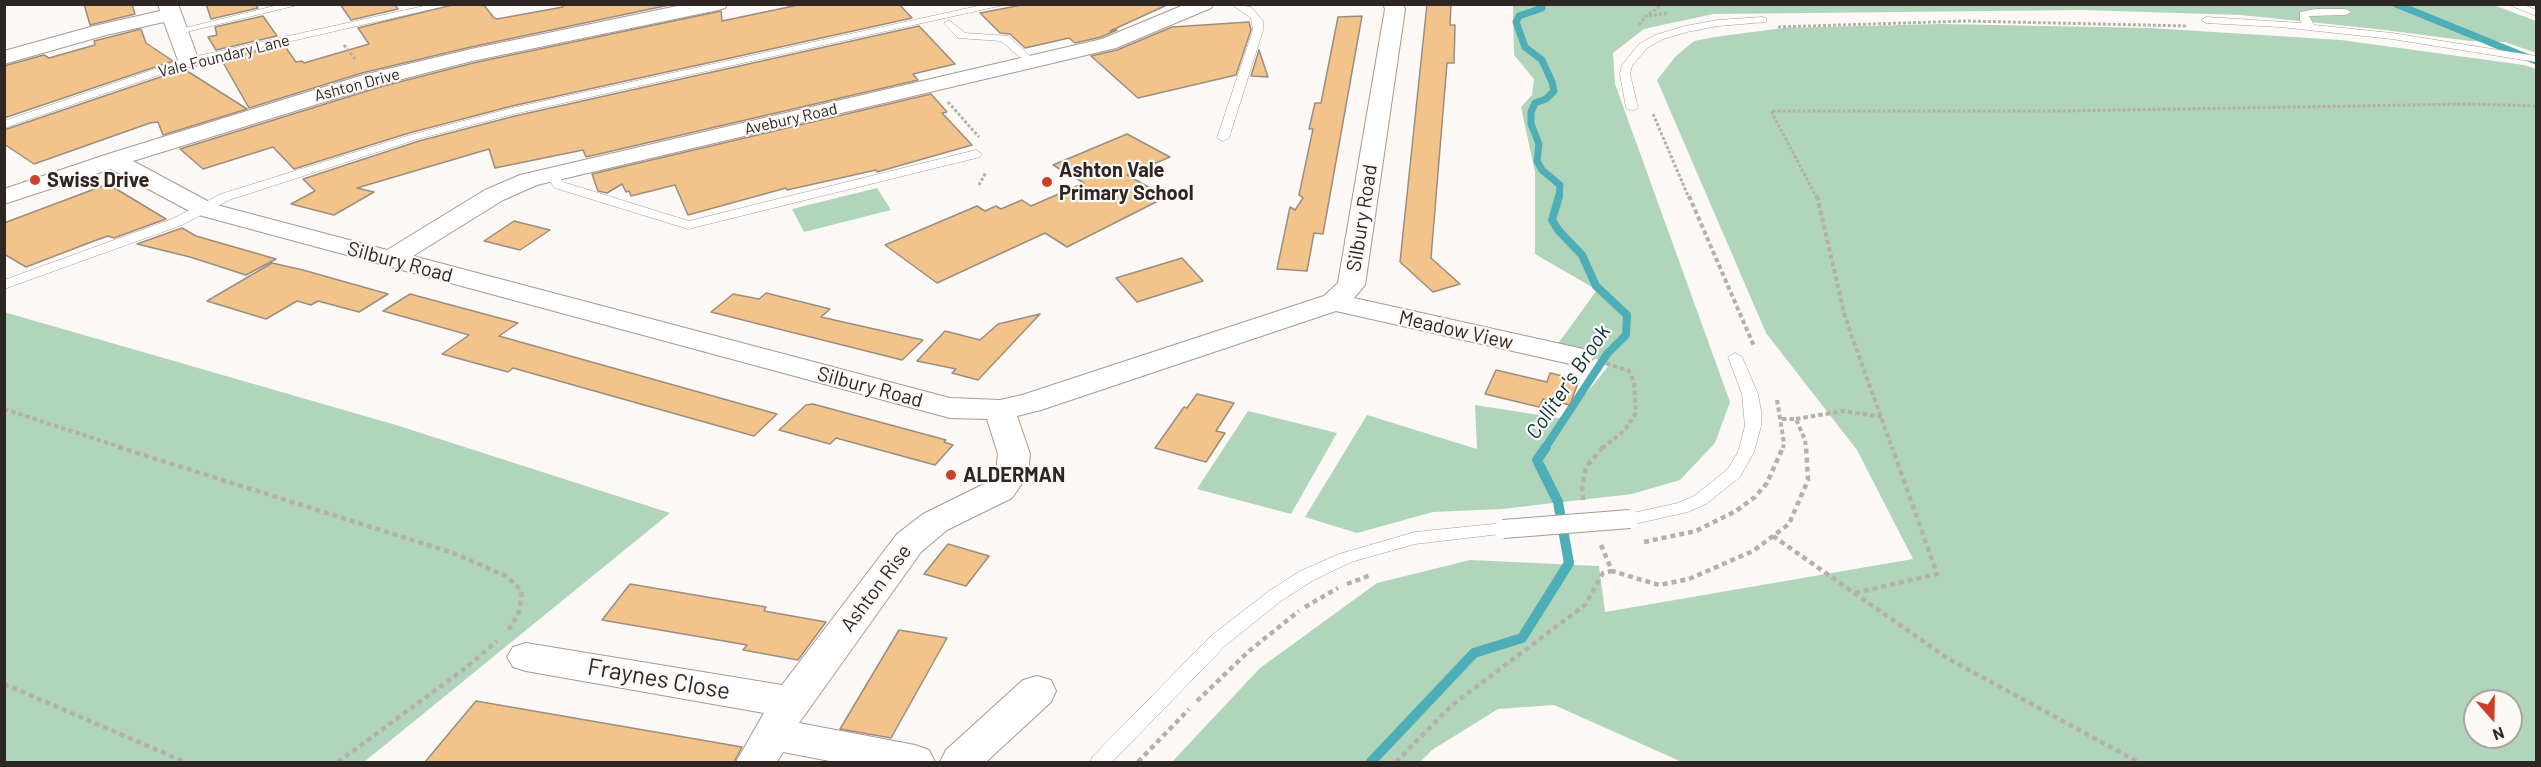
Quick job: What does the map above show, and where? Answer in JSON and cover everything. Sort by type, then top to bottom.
[{"type":"street","name":"Ashton Drive","points":[[4,197],[113,160],[371,80],[471,55],[718,4]]},
{"type":"street","name":"Avebury Road","points":[[390,259],[494,195],[529,180],[1109,44],[1204,4]]},
{"type":"street","name":"Silbury Road","points":[[113,160],[204,209],[950,408],[1000,410],[1030,403],[1334,302],[1351,285],[1395,9],[1393,4]]},
{"type":"street","points":[[4,58],[100,30],[173,16],[188,61]]},
{"type":"street","name":"Meadow View","points":[[1334,302],[1579,357]]},
{"type":"street","name":"Ashton Rise","points":[[774,733],[909,543],[935,522],[1000,490],[1012,474],[1014,454],[1000,410]]},
{"type":"street","name":"Fraynes Close","points":[[526,657],[774,733],[915,762]]},
{"type":"street","points":[[960,762],[1037,691]]},
{"type":"lane","points":[[173,16],[297,4]]},
{"type":"lane","name":"Vale Foundary Lane","points":[[4,125],[188,61],[449,4]]},
{"type":"lane","points":[[4,285],[204,209],[225,197],[297,172],[414,137],[512,111],[1003,4]]},
{"type":"lane","points":[[1223,138],[1258,30],[1258,21],[1255,16],[1236,4]]},
{"type":"lane","points":[[2512,4],[2536,13]]},
{"type":"lane","points":[[2312,27],[2305,20],[2304,14],[2346,12]]},
{"type":"lane","points":[[1632,108],[1624,74],[1633,57],[1643,46],[1659,37],[1685,29],[1718,23],[1762,20]]},
{"type":"lane","points":[[2205,20],[2312,27],[2536,59]]},
{"type":"lane","points":[[949,23],[962,36],[1004,38],[1032,62]]},
{"type":"lane","points":[[551,175],[559,185],[688,225],[976,154]]},
{"type":"lane","points":[[1100,762],[1219,640],[1275,596],[1306,576],[1345,558],[1415,538],[1630,519],[1682,508],[1700,500],[1734,473],[1746,452],[1753,426],[1750,394],[1735,357]]},
{"type":"path","points":[[1645,17],[1663,4]]},
{"type":"path","points":[[1772,27],[1966,21],[2188,26]]},
{"type":"path","points":[[333,29],[371,80]]},
{"type":"path","points":[[1855,593],[1937,574],[1845,317],[1816,196],[1771,111],[2061,111],[2471,104],[2536,106]]},
{"type":"path","points":[[1652,109],[1757,352]]},
{"type":"path","points":[[1776,394],[1782,419]]},
{"type":"path","points":[[4,409],[59,429],[256,489],[453,553],[506,576],[522,591],[519,612],[507,633],[463,670],[338,762]]},
{"type":"path","points":[[1796,419],[1843,411],[1882,417]]},
{"type":"path","points":[[1773,536],[1947,658],[2138,762]]},
{"type":"path","points":[[1396,762],[1451,706],[1585,605],[1603,573],[1612,571]]},
{"type":"path","points":[[1138,762],[1194,703],[1257,644],[1300,610],[1344,585],[1377,573]]},
{"type":"path","points":[[4,684],[185,762]]},
{"type":"green space","points":[[2491,4],[2536,21],[2536,53],[2505,42],[2470,41],[2241,15],[2083,10],[1713,14],[1644,29],[1613,53],[1615,84],[1730,402],[1715,443],[1680,480],[1632,494],[1502,509],[1433,512],[1357,533],[1305,517],[1367,415],[1477,449],[1475,405],[1565,419],[1610,364],[1557,345],[1597,290],[1535,254],[1535,172],[1521,107],[1532,95],[1534,79],[1514,55],[1513,5]]},
{"type":"green space","points":[[1941,24],[2150,28],[2341,40],[2524,65],[2536,69],[2536,762],[1682,762],[1554,705],[1498,709],[1432,750],[1420,762],[1172,762],[1260,668],[1377,583],[1470,560],[1599,566],[1605,612],[1913,559],[1857,450],[1766,333],[1657,80],[1676,56],[1694,41],[1783,28]]},
{"type":"green space","points":[[877,188],[891,210],[804,232],[792,209]]},
{"type":"green space","points":[[4,312],[396,425],[670,513],[364,762],[5,762]]},
{"type":"green space","points":[[1248,411],[1337,433],[1291,514],[1197,489]]},
{"type":"building","points":[[84,4],[132,4],[135,14],[90,25]]},
{"type":"building","points":[[206,4],[255,4],[258,8],[211,19]]},
{"type":"building","points":[[340,4],[394,4],[398,9],[351,20]]},
{"type":"building","points":[[456,4],[483,4],[497,19],[563,7],[562,4],[674,4],[471,47],[362,73],[249,108],[221,59],[284,45],[296,62],[304,63],[369,44],[358,28]]},
{"type":"building","points":[[803,4],[899,4],[912,18],[512,106],[409,133],[294,169],[273,147],[203,169],[180,149],[380,87],[473,63],[721,11],[722,21]]},
{"type":"building","points":[[1027,4],[1169,4],[1101,37],[1075,43],[1069,38],[1025,48],[1010,34],[1000,33],[980,13]]},
{"type":"building","points":[[1427,4],[1451,4],[1450,25],[1455,25],[1454,63],[1447,63],[1431,258],[1460,284],[1433,292],[1400,262]]},
{"type":"building","points":[[263,16],[277,36],[216,50],[208,37],[217,35],[215,27]]},
{"type":"building","points":[[1362,16],[1323,234],[1314,233],[1307,271],[1277,269],[1290,207],[1295,210],[1303,198],[1299,195],[1313,129],[1309,129],[1315,103],[1321,103],[1338,17]]},
{"type":"building","points":[[1249,22],[1251,30],[1236,75],[1138,98],[1091,56],[1117,50],[1172,27]]},
{"type":"building","points":[[919,26],[955,64],[913,74],[918,80],[586,157],[583,150],[495,168],[489,149],[357,188],[374,192],[334,215],[291,204],[315,191],[303,179],[419,141],[515,116]]},
{"type":"building","points":[[141,29],[146,43],[173,61],[4,118],[4,66],[44,55],[49,58],[95,45],[94,41]]},
{"type":"building","points":[[1259,50],[1268,77],[1251,76]]},
{"type":"building","points":[[184,69],[247,109],[163,135],[158,122],[150,123],[34,164],[4,144],[4,130]]},
{"type":"building","points":[[931,94],[947,112],[942,113],[972,145],[877,172],[876,170],[787,190],[786,188],[688,215],[675,185],[631,196],[622,184],[607,193],[598,191],[592,174]]},
{"type":"building","points":[[1127,134],[1170,157],[1127,175],[1166,197],[1067,247],[1045,233],[937,283],[885,245],[977,206],[985,211],[996,206],[1001,209],[1022,200],[1031,206],[1084,183],[1053,165]]},
{"type":"building","points":[[108,184],[166,219],[114,238],[108,236],[26,267],[4,254],[4,223]]},
{"type":"building","points":[[514,221],[550,230],[520,250],[484,241]]},
{"type":"building","points":[[182,228],[196,236],[276,259],[246,275],[190,257],[137,244]]},
{"type":"building","points":[[1182,258],[1203,281],[1137,302],[1116,278]]},
{"type":"building","points":[[272,263],[388,294],[359,312],[318,301],[311,305],[297,301],[266,319],[207,301]]},
{"type":"building","points":[[766,293],[830,309],[821,317],[923,340],[902,360],[711,312],[733,294],[759,299]]},
{"type":"building","points":[[410,294],[518,323],[499,336],[777,414],[754,436],[513,368],[508,372],[442,354],[469,335],[383,311]]},
{"type":"building","points":[[1040,314],[978,380],[952,373],[956,369],[917,361],[945,331],[980,340],[998,324]]},
{"type":"building","points":[[1496,370],[1547,382],[1550,373],[1579,380],[1570,405],[1543,399],[1539,407],[1485,394]]},
{"type":"building","points":[[1197,394],[1234,403],[1216,431],[1225,433],[1206,462],[1155,448],[1184,407],[1187,408]]},
{"type":"building","points":[[813,404],[946,440],[944,442],[953,445],[935,465],[836,438],[830,444],[779,430],[806,405]]},
{"type":"building","points":[[948,544],[989,556],[966,586],[924,574]]},
{"type":"building","points":[[630,584],[766,607],[764,611],[826,622],[798,660],[743,650],[747,645],[602,620]]},
{"type":"building","points":[[899,630],[947,638],[891,738],[840,729]]},
{"type":"building","points":[[476,701],[742,747],[734,762],[425,762]]},
{"type":"waterway","name":"Colliter's Brook","points":[[1541,4],[1542,8],[1519,16],[1516,22],[1525,47],[1542,60],[1552,82],[1554,91],[1546,99],[1535,103],[1531,112],[1531,124],[1539,144],[1537,161],[1542,170],[1560,185],[1559,198]]},
{"type":"waterway","points":[[2396,4],[2536,61]]},
{"type":"waterway","name":"Colliter's Brook","points":[[1545,448],[1607,354],[1626,335],[1627,315],[1596,286],[1582,255],[1559,231],[1552,220],[1559,196]]},
{"type":"waterway","name":"Colliter's Brook","points":[[1371,762],[1474,653],[1522,638],[1569,563],[1558,502],[1537,460],[1546,447]]},
{"type":"place","name":"Swiss Drive","points":[[35,180]]},
{"type":"place","name":"Ashton Vale Primary School","points":[[1047,182]]},
{"type":"place","name":"ALDERMAN","points":[[951,475]]}]
